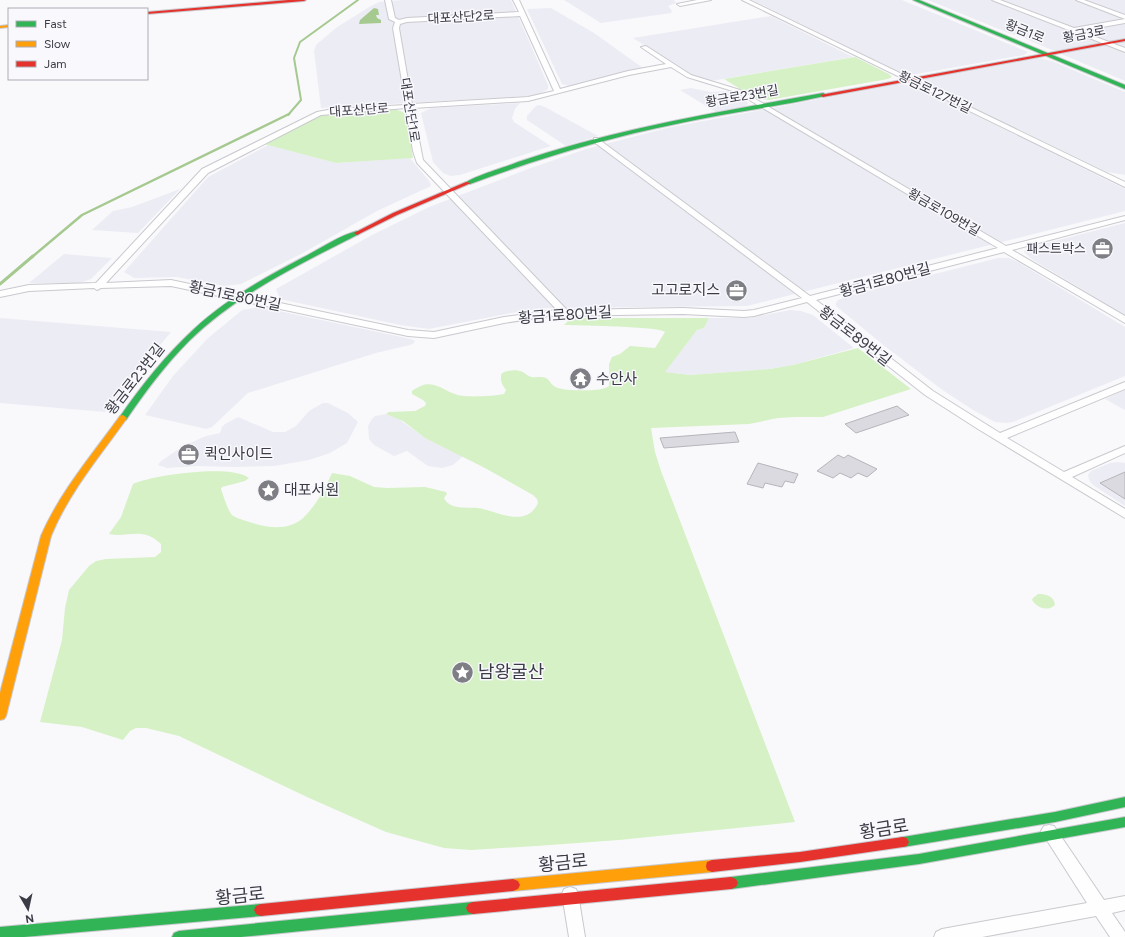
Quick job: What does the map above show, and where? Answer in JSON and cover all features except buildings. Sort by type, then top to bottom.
[{"type":"street","points":[[148,12],[280,0]]},
{"type":"street","points":[[148,12],[304,0]]},
{"type":"street","points":[[388,0],[392,19],[399,22]]},
{"type":"street","points":[[516,0],[558,92]]},
{"type":"street","points":[[680,4],[708,0]]},
{"type":"street","name":"황금로127번길","points":[[745,0],[1121,181],[1125,185]]},
{"type":"street","name":"황금1로","points":[[915,0],[1125,87]]},
{"type":"street","points":[[995,0],[1125,50]]},
{"type":"street","points":[[1079,0],[1125,17]]},
{"type":"street","name":"대포산단2로","points":[[399,22],[419,19],[522,14]]},
{"type":"street","points":[[1074,30],[1125,21]]},
{"type":"street","name":"대포산단1로","points":[[399,22],[396,28],[419,158],[448,190]]},
{"type":"street","name":"황금3로","points":[[1048,54],[1125,40]]},
{"type":"street","name":"황금로109번길","points":[[644,47],[689,76],[734,90],[1125,320]]},
{"type":"street","name":"황금로23번길","points":[[0,716],[42,548],[56,514],[141,392],[171,354],[199,328],[242,297],[278,275],[366,227],[448,190],[530,160],[597,140],[662,124],[1048,54]]},
{"type":"street","name":"대포산단로","points":[[97,286],[202,174],[319,113],[534,99],[623,74],[672,65]]},
{"type":"street","name":"황금로89번길","points":[[597,140],[809,300],[929,393],[1125,514]]},
{"type":"street","points":[[448,190],[564,312]]},
{"type":"street","name":"황금1로80번길","points":[[1,294],[29,288],[171,283],[419,335],[441,334],[528,316],[564,312],[683,311],[744,314],[809,300],[1125,218]]},
{"type":"street","points":[[117,266],[117,274],[121,278],[140,284]]},
{"type":"street","points":[[1000,437],[1125,384]]},
{"type":"street","points":[[1065,476],[1123,452]]},
{"type":"street","name":"황금로","points":[[0,933],[221,914],[836,853],[1042,819],[1125,802]]},
{"type":"street","points":[[1042,819],[1119,937]]},
{"type":"street","points":[[179,937],[571,899],[841,870],[919,859],[1125,822]]},
{"type":"street","points":[[568,879],[577,937]]},
{"type":"street","points":[[942,937],[1125,903]]},
{"type":"shaded area","points":[[402,0],[511,0],[548,85],[548,89],[540,94],[531,96],[321,108],[314,51],[316,45],[337,27],[371,6],[379,2]]},
{"type":"shaded area","points":[[564,0],[674,0],[676,3],[668,6],[672,11],[671,13],[601,23]]},
{"type":"shaded area","points":[[752,0],[902,0],[1028,52],[1024,55],[917,74],[907,74],[897,71]]},
{"type":"shaded area","points":[[928,0],[1125,0],[1125,81],[1019,36]]},
{"type":"shaded area","points":[[374,8],[378,9],[379,15],[376,15],[377,18],[381,20],[381,23],[359,24],[360,20]]},
{"type":"shaded area","points":[[551,8],[594,33],[643,68],[569,86],[562,84],[527,9]]},
{"type":"shaded area","points":[[771,16],[853,57],[711,81],[691,75],[633,38]]},
{"type":"shaded area","points":[[855,57],[889,74],[892,77],[888,79],[769,100],[755,98],[724,79]]},
{"type":"shaded area","points":[[1038,58],[1052,61],[1125,92],[1125,175],[1107,172],[924,84],[925,78]]},
{"type":"shaded area","points":[[898,84],[917,86],[1125,189],[1125,211],[747,306],[548,308],[522,311],[429,329],[400,325],[280,299],[276,289],[372,235],[429,207],[528,169],[586,149],[667,128]]},
{"type":"shaded area","points":[[691,88],[711,92],[729,91],[746,100],[748,104],[743,107],[716,112],[680,90]]},
{"type":"shaded area","points":[[520,103],[515,109],[512,118],[514,122],[551,146],[460,175],[450,176],[443,173],[433,162],[421,113],[431,108]]},
{"type":"shaded area","points":[[539,105],[598,136],[566,146],[527,120],[527,116],[536,106]]},
{"type":"shaded area","points":[[394,109],[403,112],[406,116],[413,158],[336,163],[264,144],[321,115]]},
{"type":"shaded area","points":[[268,145],[336,163],[410,158],[430,182],[431,186],[377,211],[303,253],[241,284],[224,286],[176,277],[134,278],[124,272],[208,177]]},
{"type":"shaded area","points":[[180,189],[138,233],[92,230],[113,211],[132,207]]},
{"type":"shaded area","points":[[1125,223],[1125,315],[1033,260],[1024,252],[1025,250],[1039,245]]},
{"type":"shaded area","points":[[64,254],[112,258],[91,279],[79,283],[29,283]]},
{"type":"shaded area","points":[[998,258],[1009,258],[1018,262],[1125,327],[1125,376],[1013,422],[995,422],[973,410],[941,389],[882,344],[836,306],[838,300],[852,295]]},
{"type":"shaded area","points":[[260,307],[415,341],[410,345],[376,353],[248,393],[212,427],[206,429],[145,415],[173,376],[207,339],[242,310]]},
{"type":"shaded area","points":[[790,310],[801,311],[813,315],[854,348],[793,365],[770,369],[690,375],[664,372],[697,330],[704,328],[709,318],[749,318]]},
{"type":"shaded area","points":[[0,318],[171,332],[105,412],[0,403]]},
{"type":"shaded area","points":[[709,318],[704,328],[697,330],[665,372],[690,375],[770,369],[793,365],[858,348],[911,389],[823,417],[778,418],[749,424],[651,428],[655,452],[661,471],[795,822],[619,840],[471,850],[444,848],[386,832],[307,797],[179,736],[146,728],[136,728],[130,731],[123,740],[82,727],[40,722],[62,640],[65,608],[69,590],[89,566],[96,561],[106,559],[155,557],[161,552],[161,544],[148,535],[109,534],[121,517],[133,484],[157,477],[192,472],[209,471],[239,474],[249,478],[245,481],[222,487],[221,489],[232,515],[260,525],[275,527],[289,526],[302,519],[316,503],[332,473],[350,476],[374,487],[425,487],[446,492],[447,494],[444,498],[446,502],[454,506],[478,508],[502,515],[519,517],[526,515],[533,511],[538,503],[537,499],[533,495],[483,467],[425,438],[403,421],[386,414],[389,412],[415,411],[425,406],[426,403],[412,394],[412,391],[427,384],[438,386],[456,395],[484,396],[504,394],[506,390],[501,382],[501,375],[502,373],[515,370],[521,371],[531,377],[546,378],[554,386],[563,389],[585,390],[605,388],[609,386],[609,364],[612,357],[620,354],[630,346],[655,348],[665,332],[634,327],[564,325],[570,319]]},
{"type":"shaded area","points":[[1125,390],[1125,410],[1105,399]]},
{"type":"shaded area","points":[[323,403],[328,403],[348,413],[358,422],[347,443],[330,453],[309,460],[274,466],[198,466],[167,468],[158,465],[183,446],[206,436],[220,433],[225,424],[238,417],[273,432],[285,432],[296,426],[309,411]]},
{"type":"shaded area","points":[[386,414],[396,417],[425,438],[463,456],[453,465],[442,468],[428,466],[407,451],[394,456],[374,445],[369,439],[368,426],[372,419],[375,416]]},
{"type":"shaded area","points":[[1110,463],[1125,463],[1125,506],[1093,485],[1089,480],[1088,475],[1091,471]]},
{"type":"shaded area","points":[[1038,594],[1049,596],[1053,599],[1055,605],[1046,609],[1040,607],[1032,600]]},
{"type":"waterway","points":[[289,114],[301,100],[294,58],[300,42],[358,0]]},
{"type":"waterway","points":[[32,257],[82,215],[289,114]]},
{"type":"waterway","points":[[0,284],[33,256]]},
{"type":"traffic: fast","points":[[915,0],[1125,87]]},
{"type":"traffic: fast","points":[[468,183],[547,155],[651,127],[823,95]]},
{"type":"traffic: fast","points":[[123,418],[148,383],[167,361],[186,340],[214,316],[252,289],[316,253],[357,233]]},
{"type":"traffic: fast","points":[[903,842],[1055,817],[1125,802]]},
{"type":"traffic: fast","points":[[731,883],[919,859],[1125,822]]},
{"type":"traffic: fast","points":[[179,937],[473,908]]},
{"type":"traffic: fast","points":[[0,933],[261,910]]},
{"type":"traffic: slow","points":[[0,27],[8,26]]},
{"type":"traffic: slow","points":[[0,716],[46,536],[54,517],[67,495],[123,418]]},
{"type":"traffic: slow","points":[[513,885],[712,866]]},
{"type":"traffic: jam","points":[[148,13],[304,0]]},
{"type":"traffic: jam","points":[[823,95],[1125,40]]},
{"type":"traffic: jam","points":[[357,233],[395,214],[468,183]]},
{"type":"traffic: jam","points":[[712,866],[800,857],[903,842]]},
{"type":"traffic: jam","points":[[473,908],[731,883]]},
{"type":"traffic: jam","points":[[261,910],[513,885]]},
{"type":"place","name":"패스트박스","points":[[1102,248]]},
{"type":"place","name":"고고로지스","points":[[736,290]]},
{"type":"place","name":"수안사","points":[[580,379]]},
{"type":"place","name":"퀵인사이드","points":[[189,454]]},
{"type":"place","name":"대포서원","points":[[269,490]]},
{"type":"place","name":"남왕굴산","points":[[462,672]]}]
